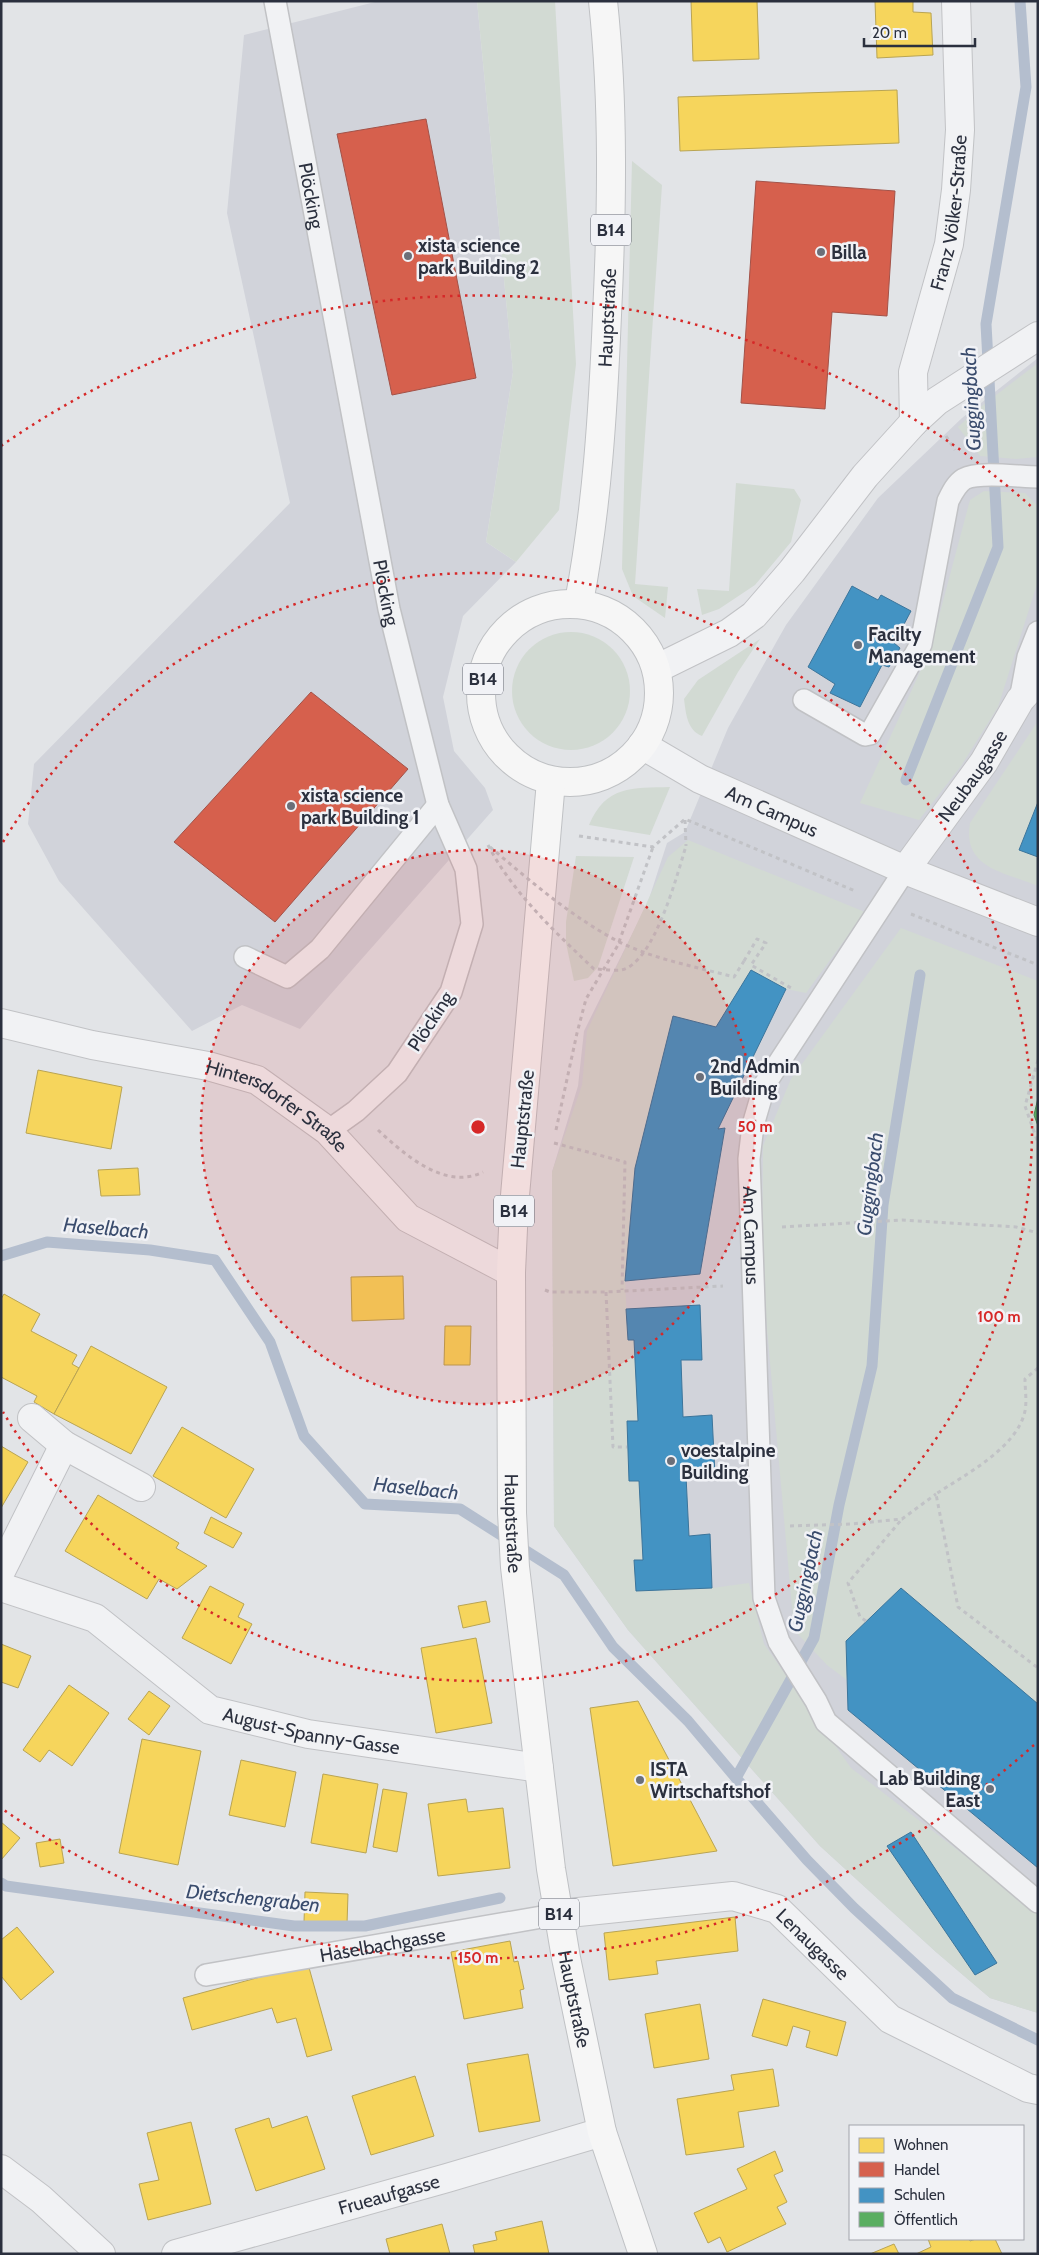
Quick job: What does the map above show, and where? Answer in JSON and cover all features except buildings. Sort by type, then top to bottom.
[{"type":"main road","name":"Hauptstraße","points":[[579,602],[599,448],[611,235],[609,54],[603,1]]},
{"type":"main road","points":[[579,602],[616,616],[647,648],[658,668]]},
{"type":"main road","name":"B14","points":[[579,602],[544,608],[525,615],[500,636],[484,668],[480,704],[490,735],[518,767],[551,781],[584,783],[612,773],[642,744],[658,716],[658,668]]},
{"type":"main road","name":"Hauptstraße","points":[[551,781],[526,1084],[518,1150],[511,1272],[512,1513],[515,1567],[538,1768],[551,1869],[559,1914],[602,2132],[643,2254]]},
{"type":"street","name":"Franz Völker-Straße","points":[[921,415],[913,372],[949,244],[956,190],[960,130],[956,1]]},
{"type":"street","points":[[658,668],[728,633],[754,615],[792,571],[865,476],[921,415],[960,385],[1036,337]]},
{"type":"street","name":"Neubaugasse","points":[[905,870],[984,762],[1038,680]]},
{"type":"street","name":"Am Campus","points":[[642,744],[700,780],[905,870],[1038,922]]},
{"type":"street","name":"Hintersdorfer Straße","points":[[1,1023],[92,1045],[208,1066],[257,1080],[328,1131],[408,1218],[511,1272]]},
{"type":"street","points":[[32,1418],[64,1444],[141,1487]]},
{"type":"street","points":[[1,1571],[64,1444]]},
{"type":"street","name":"August-Spanny-Gasse","points":[[1,1587],[95,1618],[210,1710],[308,1734],[538,1768]]},
{"type":"street","name":"Lenaugasse","points":[[559,1914],[732,1896],[777,1909],[890,2019],[1028,2088],[1038,2090]]},
{"type":"street","name":"Frueaufgasse","points":[[176,2254],[447,2178],[602,2132]]},
{"type":"street","points":[[1,2169],[41,2200],[101,2254]]},
{"type":"lane","name":"Plöcking","points":[[275,1],[389,609],[438,804],[466,869],[472,924],[452,992],[397,1072],[356,1111],[328,1131]]},
{"type":"lane","points":[[804,700],[865,735],[870,734],[921,644],[948,501],[955,488],[964,479],[976,477],[1032,477]]},
{"type":"lane","points":[[1029,695],[1028,657],[1038,632]]},
{"type":"lane","points":[[244,957],[287,977],[320,949],[438,804]]},
{"type":"lane","name":"Am Campus","points":[[905,870],[765,1084],[753,1125],[749,1159],[764,1598],[779,1642],[816,1701],[826,1722],[1038,1902]]},
{"type":"lane","name":"Haselbachgasse","points":[[206,1975],[559,1914]]},
{"type":"path","points":[[921,415],[976,477]]},
{"type":"path","points":[[356,1111],[389,1140],[432,1171],[455,1179],[472,1178],[483,1172],[491,1146],[551,1156],[586,999],[618,945],[653,847],[685,819]]},
{"type":"path","points":[[685,819],[686,846],[667,906],[656,932],[646,947],[640,955],[635,963],[622,970],[594,969],[535,910],[500,867],[488,845],[548,896],[611,938],[636,948],[645,952],[734,977],[757,938],[766,943],[751,966],[818,1004]]},
{"type":"path","points":[[685,819],[884,903],[1038,965]]},
{"type":"path","points":[[546,832],[653,847]]},
{"type":"path","points":[[1038,1060],[1025,1106],[1038,1143]]},
{"type":"path","points":[[554,1143],[625,1162],[622,1290]]},
{"type":"path","points":[[751,1230],[902,1220],[1016,1227],[1038,1233]]},
{"type":"path","points":[[511,1272],[550,1292],[606,1292],[753,1284]]},
{"type":"path","points":[[606,1292],[612,1447],[627,1447]]},
{"type":"path","points":[[866,1621],[860,1617],[848,1583],[902,1519],[995,1453],[1014,1436],[1025,1410],[1025,1379],[1038,1368]]},
{"type":"path","points":[[936,1494],[958,1607],[1038,1668]]},
{"type":"path","points":[[824,1525],[902,1519]]},
{"type":"shaded area","points":[[379,1],[477,1],[513,372],[486,542],[516,562],[463,616],[443,697],[454,751],[485,788],[493,810],[300,1029],[242,1005],[192,1031],[59,881],[28,824],[34,764],[290,503],[227,213],[244,35]]},
{"type":"shaded area","points":[[477,1],[555,1],[576,364],[559,510],[516,562],[486,542],[513,372]]},
{"type":"shaded area","points":[[632,161],[662,185],[635,584],[668,587],[665,618],[633,596],[622,569]]},
{"type":"shaded area","points":[[1038,358],[1038,2013],[990,1998],[936,1952],[820,1846],[628,1630],[554,1526],[552,1172],[578,1086],[584,1031],[648,902],[667,843],[685,832],[728,728],[786,625],[878,498],[962,418]]},
{"type":"shaded area","points":[[1038,363],[1038,457],[1016,459],[980,456],[958,427],[974,412]]},
{"type":"shaded area","points":[[736,483],[794,489],[801,500],[791,542],[755,585],[719,609],[702,615],[697,589],[729,591]]},
{"type":"shaded area","points":[[984,491],[1025,493],[1038,506],[1038,581],[998,707],[961,766],[919,820],[860,803],[930,650],[970,500]]},
{"type":"shaded area","points":[[571,632],[593,637],[604,642],[620,658],[625,669],[630,691],[625,713],[620,724],[604,740],[593,745],[571,750],[549,745],[538,740],[522,724],[517,713],[512,691],[517,669],[522,658],[538,642],[549,637]]},
{"type":"shaded area","points":[[760,639],[738,672],[702,736],[697,733],[688,721],[684,699],[698,680]]},
{"type":"shaded area","points":[[1038,721],[1038,802],[1019,849],[1038,857],[1038,886],[988,866],[972,850],[969,838],[970,823]]},
{"type":"shaded area","points":[[670,787],[650,835],[589,825],[603,802],[622,791]]},
{"type":"shaded area","points":[[688,840],[865,912],[806,993],[786,989],[751,970],[716,1027],[673,1016],[635,1168],[625,1281],[628,1340],[634,1340],[638,1421],[627,1421],[629,1481],[639,1481],[643,1560],[635,1560],[636,1591],[712,1588],[749,1583],[764,1644],[851,1768],[1038,1912],[1038,2013],[990,1998],[936,1952],[820,1846],[628,1630],[554,1526],[552,1172],[582,1085],[587,1031],[668,857]]},
{"type":"shaded area","points":[[576,856],[634,857],[598,967],[588,978],[574,981],[566,943],[566,922]]},
{"type":"shaded area","points":[[901,928],[1038,981],[1038,1868],[847,1680],[827,1665],[794,1630],[762,1273],[763,1146],[791,1079]]},
{"type":"waterway","name":"Guggingbach","points":[[906,780],[998,547],[986,324],[1026,87],[1020,1]]},
{"type":"waterway","name":"Guggingbach","points":[[920,975],[883,1205],[872,1366],[839,1505],[814,1638],[736,1778],[807,1860],[854,1908],[952,1998],[1038,2040]]},
{"type":"waterway","name":"Haselbach","points":[[1,1256],[47,1242],[150,1250],[215,1260],[270,1342],[304,1436],[365,1504],[460,1509],[564,1575],[613,1647],[688,1721],[736,1778]]},
{"type":"waterway","name":"Dietschengraben","points":[[1,1883],[6,1886],[294,1926],[365,1926],[500,1898]]},
{"type":"place","name":"Billa","points":[[821,252]]},
{"type":"place","name":"xista science park Building 2","points":[[408,256]]},
{"type":"place","name":"Facilty Management","points":[[858,645]]},
{"type":"place","name":"xista science park Building 1","points":[[291,806]]},
{"type":"place","name":"2nd Admin Building","points":[[700,1077]]},
{"type":"place","name":"voestalpine Building","points":[[671,1461]]},
{"type":"place","name":"ISTA Wirtschaftshof","points":[[640,1780]]},
{"type":"place","name":"Lab Building East","points":[[990,1789]]}]
